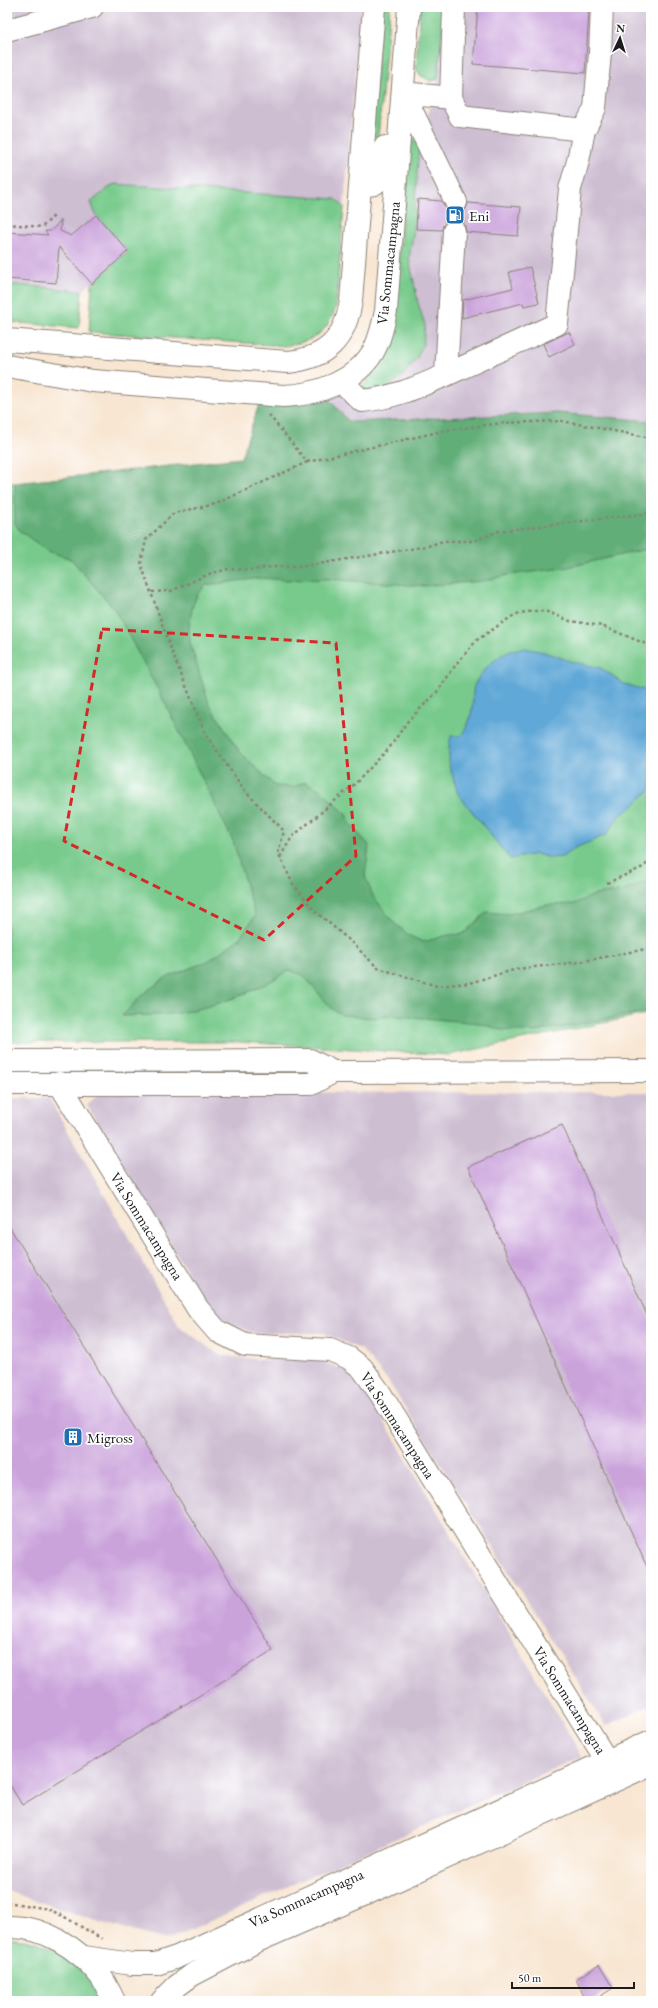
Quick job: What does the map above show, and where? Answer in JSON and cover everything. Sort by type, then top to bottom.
[{"type":"street","points":[[7,18],[50,7]]},
{"type":"street","points":[[7,30],[92,7]]},
{"type":"street","points":[[7,340],[288,362],[312,357],[321,353],[334,342],[340,335],[349,314],[374,7]]},
{"type":"street","name":"Via Sommacampagna","points":[[7,366],[93,382],[267,395],[297,395],[326,388],[341,381],[360,369],[367,360],[378,340],[384,322],[409,7]]},
{"type":"street","points":[[454,7],[450,98],[460,116],[584,130]]},
{"type":"street","points":[[341,381],[362,401],[379,399],[407,392],[557,324],[570,189],[578,161],[584,130],[595,108],[602,7]]},
{"type":"street","points":[[360,186],[374,184],[378,181],[383,171],[388,109],[406,44]]},
{"type":"street","points":[[403,93],[450,98]]},
{"type":"street","points":[[403,93],[456,202]]},
{"type":"street","points":[[446,375],[454,231]]},
{"type":"street","points":[[7,1061],[310,1060],[334,1072],[651,1071]]},
{"type":"street","points":[[7,1084],[311,1084],[334,1072]]},
{"type":"street","name":"Via Sommacampagna","points":[[58,1084],[198,1309],[217,1331],[245,1345],[330,1350],[349,1358],[362,1368],[380,1393],[613,1770]]},
{"type":"street","name":"Via Sommacampagna","points":[[162,2001],[177,1986],[192,1975],[255,1942],[384,1886],[613,1770],[651,1741]]},
{"type":"street","name":"Via Sommacampagna","points":[[84,1957],[132,1964],[156,1964],[177,1957],[613,1770],[651,1764]]},
{"type":"street","name":"Via Sommacampagna","points":[[7,1920],[63,1942],[84,1957],[102,1978],[114,2001]]},
{"type":"street","name":"Via Sommacampagna","points":[[7,1927],[39,1932]]},
{"type":"path","points":[[7,224],[42,227],[56,215]]},
{"type":"path","points":[[267,395],[267,413],[306,462]]},
{"type":"path","points":[[651,438],[562,421],[502,423],[447,430],[306,462],[216,504],[174,513],[146,540],[141,564],[172,652],[206,736],[246,791],[284,831],[278,852],[293,884],[316,911],[378,968],[437,986],[468,983],[517,969],[579,962],[651,948]]},
{"type":"path","points":[[152,592],[171,591],[203,576],[228,569],[253,570],[271,567],[299,567],[428,546],[443,541],[474,542],[499,532],[651,513]]},
{"type":"path","points":[[280,857],[292,838],[356,783],[390,748],[407,722],[437,692],[457,663],[477,640],[519,612],[548,612],[570,621],[602,626],[651,646]]},
{"type":"path","points":[[607,883],[641,868],[651,861]]},
{"type":"path","points":[[7,1902],[48,1909],[107,1941]]},
{"type":"highlighted area","points":[[102,629],[336,643],[356,856],[264,940],[64,841]]},
{"type":"shaded area","points":[[7,7],[361,7],[344,207],[336,199],[96,215],[128,251],[82,291],[7,284]]},
{"type":"shaded area","points":[[444,7],[651,7],[651,421],[557,413],[349,422],[329,399],[348,388],[386,389],[404,375],[417,358],[425,325],[418,303],[409,258],[413,236],[419,146],[438,79]]},
{"type":"shaded area","points":[[651,1092],[651,1705],[606,1726],[389,1382],[362,1350],[324,1333],[254,1333],[229,1324],[209,1308],[87,1105],[99,1093]]},
{"type":"shaded area","points":[[49,1098],[179,1326],[219,1355],[263,1360],[314,1359],[356,1374],[582,1756],[167,1940],[103,1923],[7,1891],[7,1099]]},
{"type":"green space","points":[[382,7],[390,7],[376,159],[369,159]]},
{"type":"green space","points":[[420,7],[444,7],[438,79],[431,81],[420,75],[416,68]]},
{"type":"green space","points":[[409,131],[419,146],[413,236],[409,258],[418,303],[425,325],[423,344],[417,358],[403,375],[386,389],[372,394],[363,389],[363,386],[378,366],[393,332]]},
{"type":"green space","points":[[114,184],[336,199],[344,207],[336,307],[328,324],[311,339],[286,346],[89,332],[92,284],[128,251],[96,215],[91,202]]},
{"type":"green space","points":[[7,284],[82,291],[79,328],[7,322]]},
{"type":"green space","points":[[329,399],[349,422],[557,413],[651,421],[651,548],[564,568],[508,575],[483,581],[423,586],[327,579],[285,580],[261,578],[206,585],[197,595],[192,608],[189,627],[190,643],[209,704],[239,751],[275,786],[294,787],[305,782],[321,790],[345,813],[353,828],[369,845],[365,876],[373,896],[393,922],[410,936],[423,942],[448,935],[463,934],[487,912],[509,914],[546,905],[574,904],[594,895],[624,891],[651,880],[651,1011],[536,1032],[501,1030],[479,1023],[425,1018],[391,1016],[374,1018],[342,1015],[332,1009],[303,975],[289,970],[252,991],[198,1009],[161,1015],[122,1016],[144,993],[165,978],[208,961],[239,939],[255,916],[233,841],[165,703],[115,610],[71,559],[48,551],[20,531],[15,524],[15,483],[241,458],[260,401],[286,404]]},
{"type":"green space","points":[[651,438],[651,1013],[449,1055],[240,1042],[7,1042],[7,483],[15,483],[15,524]]},
{"type":"green space","points":[[7,1937],[38,1943],[52,1948],[64,1955],[76,1964],[86,1975],[103,2001],[7,2001]]},
{"type":"water","points":[[524,648],[601,668],[624,684],[651,692],[651,789],[631,808],[619,816],[606,835],[575,848],[562,857],[551,858],[536,854],[510,859],[458,794],[449,764],[449,746],[451,736],[460,736],[468,723],[472,709],[474,687],[478,679],[494,660],[508,652]]},
{"type":"building","points":[[478,7],[541,7],[589,11],[585,73],[473,64]]},
{"type":"building","points":[[418,199],[441,201],[449,212],[456,214],[462,213],[466,209],[468,203],[521,207],[518,236],[466,232],[465,225],[461,221],[455,219],[448,220],[443,225],[442,230],[416,229]]},
{"type":"building","points":[[96,215],[128,251],[92,284],[59,247],[56,283],[7,279],[7,232],[48,235],[45,231],[51,231],[61,220],[60,231],[71,236]]},
{"type":"building","points":[[530,267],[539,303],[524,306],[523,303],[462,318],[463,300],[513,288],[509,272]]},
{"type":"building","points":[[569,332],[575,344],[549,357],[543,344]]},
{"type":"building","points":[[562,1125],[651,1324],[651,1576],[468,1167]]},
{"type":"building","name":"Migross","points":[[7,1223],[273,1650],[22,1805],[7,1780]]},
{"type":"building","points":[[599,1965],[613,1988],[593,2001],[586,2001],[576,1979]]},
{"type":"tunnel","points":[[454,231],[456,202]]},
{"type":"place","name":"Eni","points":[[455,215]]},
{"type":"place","name":"Migross","points":[[73,1437]]}]
